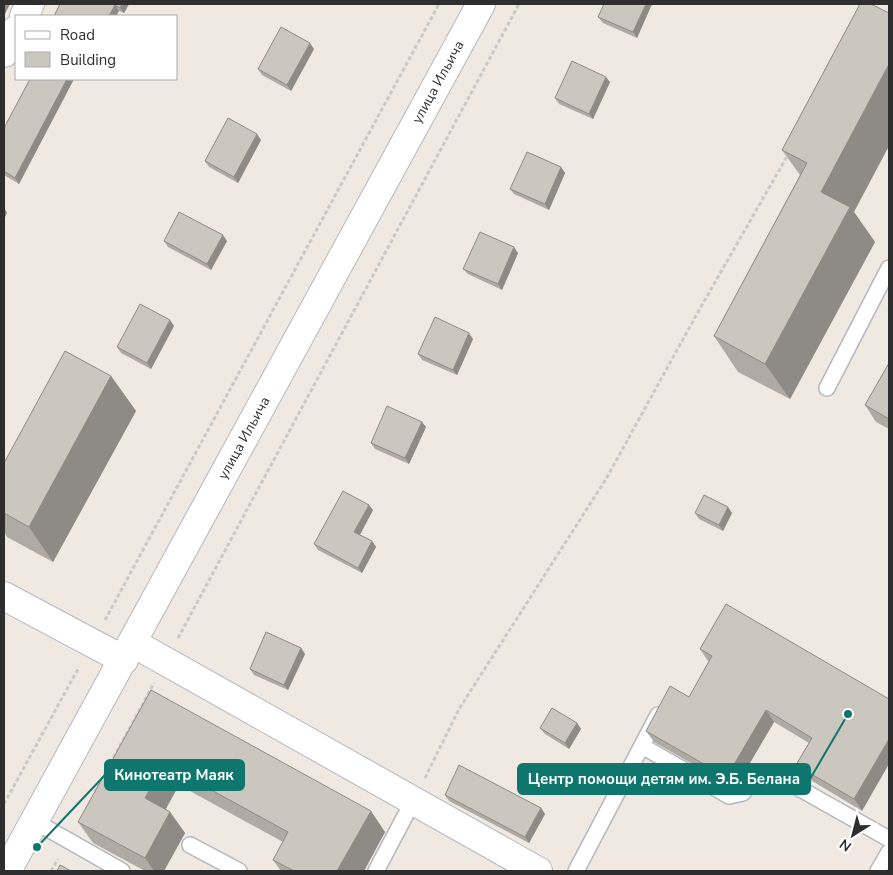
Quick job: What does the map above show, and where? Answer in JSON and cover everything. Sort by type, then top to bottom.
[{"type":"street","name":"улица Ильича","points":[[7,871],[481,4]]},
{"type":"street","points":[[4,53],[15,32]]},
{"type":"street","points":[[4,596],[92,643],[165,662],[538,871]]},
{"type":"lane","points":[[827,388],[889,268]]},
{"type":"lane","points":[[576,871],[666,700]]},
{"type":"lane","points":[[642,746],[729,796],[743,793],[756,774],[772,773],[889,839]]},
{"type":"lane","points":[[376,871],[413,801]]},
{"type":"lane","points":[[34,821],[122,871]]},
{"type":"lane","points":[[190,845],[239,871]]},
{"type":"lane","points":[[878,871],[889,852]]},
{"type":"path","points":[[4,804],[439,4]]},
{"type":"path","points":[[91,798],[519,4]]},
{"type":"path","points":[[413,801],[459,709],[606,479],[698,312],[792,148]]},
{"type":"path","points":[[51,871],[68,841]]},
{"type":"building","points":[[60,4],[122,4],[120,8],[115,5],[110,15],[54,15]]},
{"type":"building","points":[[604,4],[646,4],[633,32],[598,17]]},
{"type":"building","points":[[860,4],[871,4],[889,13],[889,64],[821,192],[850,207],[765,364],[714,336],[807,163],[782,150]]},
{"type":"building","points":[[281,27],[310,43],[287,85],[258,69]]},
{"type":"building","points":[[572,61],[606,77],[589,114],[555,98]]},
{"type":"building","points":[[29,80],[66,80],[15,178],[4,171],[4,128]]},
{"type":"building","points":[[228,118],[257,134],[234,177],[205,161]]},
{"type":"building","points":[[527,152],[561,167],[545,204],[510,189]]},
{"type":"building","points":[[179,212],[223,235],[207,264],[164,241]]},
{"type":"building","points":[[480,232],[514,247],[498,284],[463,269]]},
{"type":"building","points":[[140,304],[170,320],[147,363],[117,347]]},
{"type":"building","points":[[435,317],[469,333],[453,370],[418,354]]},
{"type":"building","points":[[65,351],[111,376],[29,527],[4,513],[4,463]]},
{"type":"building","points":[[889,363],[889,419],[865,405]]},
{"type":"building","points":[[387,406],[422,422],[405,458],[371,443]]},
{"type":"building","points":[[343,491],[369,505],[354,532],[372,541],[358,568],[314,544]]},
{"type":"building","points":[[704,495],[728,507],[719,525],[695,513]]},
{"type":"building","points":[[726,604],[889,699],[889,739],[854,799],[796,765],[812,738],[766,710],[729,773],[723,775],[646,731],[670,686],[689,697],[712,656],[700,649]]},
{"type":"building","points":[[266,632],[301,648],[284,685],[250,669]]},
{"type":"building","points":[[151,690],[371,811],[337,871],[294,871],[273,860],[288,832],[164,764],[145,798],[170,812],[145,858],[78,822]]},
{"type":"building","points":[[552,708],[577,723],[565,743],[540,728]]},
{"type":"building","points":[[459,765],[541,808],[525,837],[445,795]]},
{"type":"building","points":[[60,865],[71,871],[57,871]]},
{"type":"place","name":"Центр помощи детям им. Э.Б. Белана","points":[[848,714]]},
{"type":"place","name":"Кинотеатр Маяк","points":[[37,847]]}]
